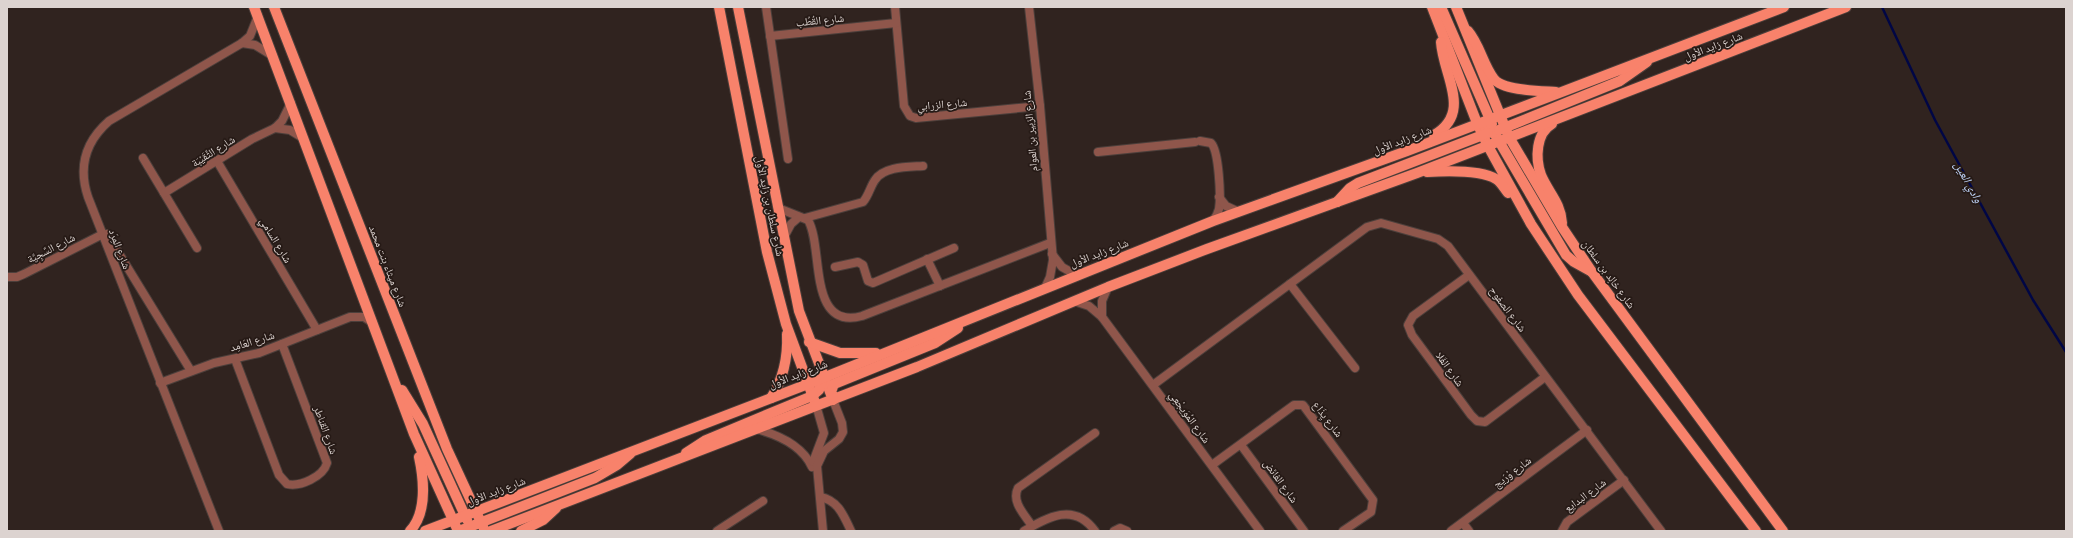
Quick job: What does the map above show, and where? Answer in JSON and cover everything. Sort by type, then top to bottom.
[{"type":"main road","name":"شارع ميثاء بنت محمد","points":[[274,7],[444,442],[482,528]]},
{"type":"main road","name":"شارع سلطان بن زايد الأول","points":[[719,7],[761,225],[786,324],[814,401]]},
{"type":"main road","name":"شارع سلطان بن زايد الأول","points":[[738,7],[799,311],[809,342],[823,377],[834,399]]},
{"type":"main road","name":"شارع خالِد بن سلطان","points":[[1432,7],[1440,32],[1477,123],[1509,137],[1562,227],[1592,272],[1783,531]]},
{"type":"main road","points":[[1441,7],[1494,130],[1560,246],[1574,262],[1592,272]]},
{"type":"main road","name":"شارع خالِد بن سلطان","points":[[1456,7],[1461,23],[1500,115],[1488,146],[1531,224],[1578,295],[1753,529]]},
{"type":"main road","name":"شارع زايد الأول","points":[[1509,137],[1846,7]]},
{"type":"main road","name":"شارع زايد الأول","points":[[1500,115],[1782,8]]},
{"type":"main road","points":[[256,11],[364,296],[414,434],[459,531],[482,528],[595,478],[617,465],[636,449]]},
{"type":"main road","points":[[1461,23],[1476,42],[1497,82],[1505,86],[1560,92]]},
{"type":"main road","points":[[1407,151],[1443,130],[1452,119],[1454,94],[1444,62],[1440,32]]},
{"type":"main road","points":[[1337,203],[1350,188],[1358,183],[1620,81],[1637,70],[1652,57]]},
{"type":"main road","points":[[1562,227],[1559,205],[1540,173],[1539,147],[1544,130],[1566,116]]},
{"type":"main road","name":"شارع زايد الأول","points":[[425,531],[808,384],[1213,221],[1407,151],[1477,123]]},
{"type":"main road","points":[[681,458],[706,440],[814,401],[834,399],[924,364],[1108,287],[1488,146]]},
{"type":"main road","points":[[1418,173],[1456,171],[1491,177],[1500,182],[1531,224]]},
{"type":"main road","points":[[834,399],[831,392],[834,384],[943,339],[963,322]]},
{"type":"main road","points":[[771,398],[779,385],[784,369],[787,346],[786,324]]},
{"type":"main road","points":[[809,342],[840,353],[886,353]]},
{"type":"main road","points":[[491,531],[756,429],[814,401],[823,377]]},
{"type":"main road","points":[[395,382],[405,394],[423,424],[470,530]]},
{"type":"main road","points":[[410,531],[419,518],[423,490],[423,473],[414,434]]},
{"type":"main road","points":[[521,531],[548,516],[558,506]]},
{"type":"main road","points":[[470,530],[475,511]]},
{"type":"main road","points":[[453,520],[470,530]]},
{"type":"street","points":[[766,7],[788,159]]},
{"type":"street","name":"شارع الزرابي","points":[[895,7],[904,106],[910,116],[916,118],[1040,106]]},
{"type":"street","name":"شارع الزبير بن العوام","points":[[1029,7],[1040,106],[1052,254],[1052,272],[1045,288]]},
{"type":"street","name":"شارع المِرَد","points":[[218,531],[84,185],[83,173],[87,150],[99,129],[108,121],[242,43],[250,36],[256,11]]},
{"type":"street","name":"شارع القُطُب","points":[[770,36],[896,23]]},
{"type":"street","points":[[242,43],[255,44],[273,56]]},
{"type":"street","name":"شارع الثِّقَيْبَة","points":[[164,193],[252,139],[274,128],[285,117],[291,103]]},
{"type":"street","points":[[274,128],[290,130],[303,138]]},
{"type":"street","points":[[1098,152],[1198,142],[1211,143],[1216,151],[1219,197],[1218,212],[1213,221]]},
{"type":"street","points":[[143,158],[197,248]]},
{"type":"street","name":"شارع السامي","points":[[217,161],[317,330]]},
{"type":"street","points":[[784,237],[788,228],[802,218],[863,202],[876,179],[884,172],[923,166]]},
{"type":"street","points":[[1219,197],[1226,206],[1239,212]]},
{"type":"street","points":[[778,208],[802,218],[810,224],[825,300],[834,312],[847,318],[862,316],[1050,243]]},
{"type":"street","points":[[96,215],[191,371]]},
{"type":"street","name":"شارع الصفوح","points":[[1153,385],[1367,227],[1381,223],[1444,242],[1545,377],[1587,430],[1661,531]]},
{"type":"street","name":"شارع السَّجِيَّة","points":[[7,277],[17,277],[24,274],[103,234]]},
{"type":"street","points":[[835,267],[858,262],[863,264],[868,281],[873,283],[954,248]]},
{"type":"street","points":[[1052,254],[1062,267],[1076,275]]},
{"type":"street","points":[[927,259],[940,286]]},
{"type":"street","name":"شارع الفَلا","points":[[1469,275],[1413,316],[1408,325],[1412,335],[1471,415],[1477,421],[1485,422],[1545,377]]},
{"type":"street","points":[[1290,284],[1355,368]]},
{"type":"street","points":[[1102,317],[1102,301],[1108,287]]},
{"type":"street","name":"شارع العَامِد","points":[[160,383],[214,362],[234,359],[282,344],[350,317],[361,306],[364,296]]},
{"type":"street","name":"شارع المُوَيجْعِي","points":[[1074,301],[1089,306],[1102,317],[1260,531]]},
{"type":"street","points":[[350,317],[364,317],[373,323]]},
{"type":"street","name":"شارع القناطر","points":[[234,359],[279,475],[287,484],[298,484],[322,474],[327,463],[282,344]]},
{"type":"street","points":[[823,531],[817,466],[819,458],[824,451],[839,440],[843,432],[842,423],[834,399]]},
{"type":"street","points":[[813,469],[814,457],[824,433],[814,401]]},
{"type":"street","name":"شارع يِذَاع","points":[[1212,465],[1294,405],[1302,405],[1373,500],[1371,512],[1343,531]]},
{"type":"street","points":[[756,429],[772,434],[802,450],[806,454],[813,469],[820,497]]},
{"type":"street","name":"شارع وْرَيج","points":[[1451,531],[1587,430]]},
{"type":"street","points":[[1032,526],[1017,503],[1016,495],[1018,488],[1094,433]]},
{"type":"street","name":"شارع الفائض","points":[[1241,445],[1304,531]]},
{"type":"street","name":"شارع البدايع","points":[[1562,531],[1567,522],[1624,480]]},
{"type":"street","points":[[820,497],[830,500],[838,506],[851,531]]},
{"type":"street","points":[[717,531],[763,501]]},
{"type":"street","points":[[1024,531],[1056,514],[1066,514],[1085,520],[1095,531]]},
{"type":"street","points":[[1462,523],[1469,531]]},
{"type":"street","points":[[1114,531],[1120,528],[1127,531]]},
{"type":"waterway","name":"وادي العين","points":[[1882,7],[1935,120],[2033,300],[2066,352]]}]
